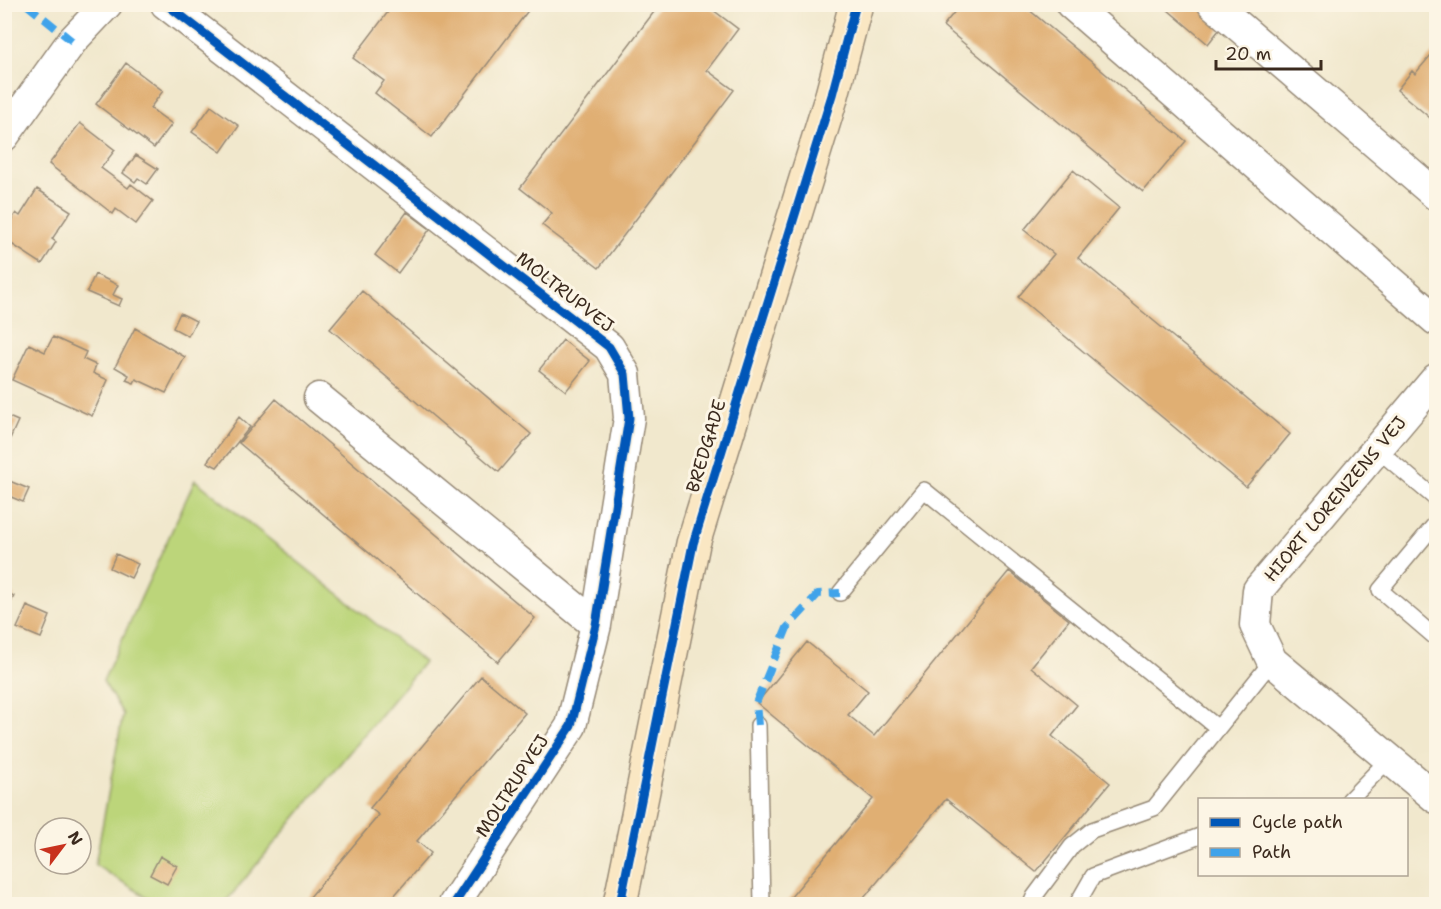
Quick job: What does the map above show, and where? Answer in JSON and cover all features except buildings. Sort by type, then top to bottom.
[{"type":"street","points":[[4,136],[72,41],[107,4]]},
{"type":"street","name":"MOLTRUPVEJ","points":[[166,4],[609,347],[625,374],[629,418],[596,625],[571,726],[454,904]]},
{"type":"street","name":"BREDGADE","points":[[620,904],[693,544],[832,95],[856,4]]},
{"type":"street","points":[[1071,4],[1437,320]]},
{"type":"street","points":[[1213,4],[1437,195]]},
{"type":"street","name":"HIORT LORENZENS VEJ","points":[[1437,379],[1258,590],[1255,624],[1272,661],[1437,798]]},
{"type":"street","points":[[320,398],[596,625]]},
{"type":"lane","points":[[1377,449],[1437,499]]},
{"type":"lane","points":[[840,593],[924,490],[1218,728]]},
{"type":"lane","points":[[1437,523],[1380,590],[1437,638]]},
{"type":"lane","points":[[1031,904],[1072,846],[1092,830],[1154,808],[1272,661]]},
{"type":"lane","points":[[758,725],[762,904]]},
{"type":"lane","points":[[1351,798],[1389,759]]},
{"type":"lane","points":[[1077,904],[1093,876],[1198,837]]},
{"type":"green space","points":[[195,480],[424,662],[224,904],[158,904],[95,865],[123,714],[103,681]]},
{"type":"marked path","points":[[26,4],[72,41]]},
{"type":"marked path","points":[[758,725],[756,703],[787,628],[818,594],[840,593]]},
{"type":"cycle path","points":[[166,4],[609,347],[625,374],[629,418],[596,625],[571,726],[454,904]]},
{"type":"cycle path","points":[[620,904],[693,544],[832,95],[856,4]]}]
